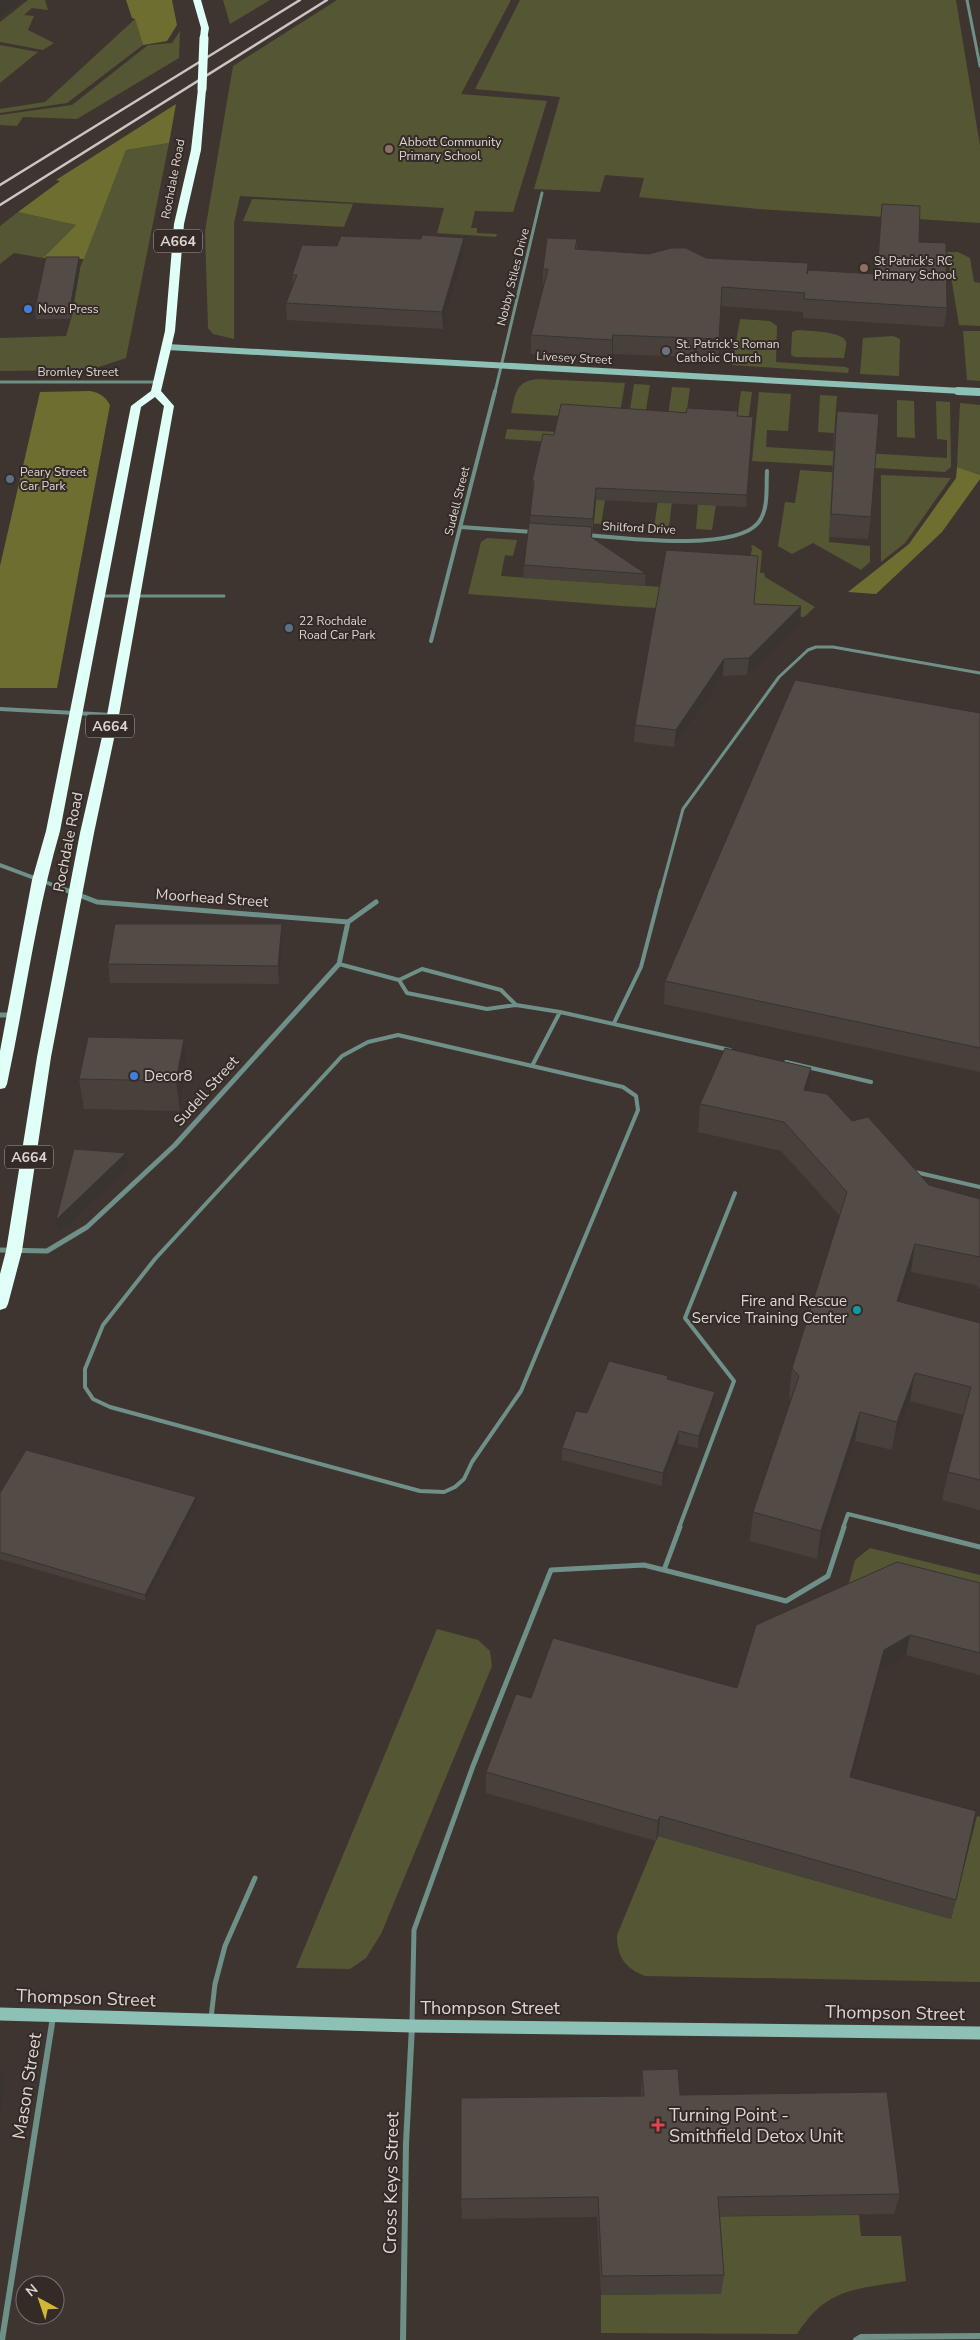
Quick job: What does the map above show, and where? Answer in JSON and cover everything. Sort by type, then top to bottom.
[{"type":"highway","name":"Rochdale Road","points":[[0,1084],[15,1015],[39,880],[53,831],[136,406],[157,387],[167,347],[174,292],[179,224],[196,150],[202,89],[205,28],[197,0]]},
{"type":"highway","name":"Rochdale Road","points":[[0,1304],[7,1250],[76,894],[113,715],[169,406],[157,387]]},
{"type":"street","points":[[967,0],[980,66]]},
{"type":"street","name":"Nobby Stiles Drive","points":[[502,365],[542,193]]},
{"type":"street","name":"Livesey Street","points":[[167,347],[980,392]]},
{"type":"street","name":"Sudell Street","points":[[431,641],[502,365]]},
{"type":"street","name":"Bromley Street","points":[[0,382],[157,387]]},
{"type":"street","name":"Shilford Drive","points":[[578,535],[691,541],[734,538],[753,530],[760,522],[764,510],[767,471]]},
{"type":"street","points":[[461,527],[537,532]]},
{"type":"street","points":[[0,709],[113,715]]},
{"type":"street","name":"Moorhead Street","points":[[0,865],[97,902],[348,922]]},
{"type":"street","points":[[339,964],[348,922],[376,902]]},
{"type":"street","name":"Sudell Street","points":[[7,1250],[47,1251],[87,1227],[175,1145],[339,964]]},
{"type":"street","points":[[0,1016],[15,1015]]},
{"type":"street","name":"Thompson Street","points":[[0,2014],[412,2026],[980,2033]]},
{"type":"street","name":"Mason Street","points":[[2,2340],[54,2015]]},
{"type":"street","name":"Cross Keys Street","points":[[403,2340],[406,2144],[412,2026]]},
{"type":"street","points":[[856,2340],[861,2337],[980,2336]]},
{"type":"lane","points":[[99,596],[224,596]]},
{"type":"lane","points":[[614,1023],[641,967],[683,809],[779,677],[800,656],[816,647],[833,647],[980,672]]},
{"type":"lane","points":[[339,964],[399,980],[422,969],[501,990],[516,1005]]},
{"type":"lane","points":[[399,980],[406,993],[442,1002],[486,1009],[516,1005],[560,1012],[740,1052]]},
{"type":"lane","points":[[532,1066],[560,1012]]},
{"type":"lane","points":[[398,1035],[532,1066],[623,1087],[636,1096],[638,1110],[521,1391],[472,1462],[464,1479],[455,1488],[444,1492],[420,1491],[110,1407],[93,1399],[85,1387],[85,1369],[103,1325],[155,1260],[342,1056],[359,1044],[378,1038],[398,1035]]},
{"type":"lane","points":[[778,1061],[871,1082]]},
{"type":"lane","points":[[906,1170],[980,1187]]},
{"type":"lane","points":[[664,1570],[734,1380],[685,1318],[735,1192]]},
{"type":"lane","points":[[412,2026],[414,1930],[473,1766],[551,1570],[644,1565],[786,1601],[828,1576],[848,1514],[980,1547]]},
{"type":"lane","points":[[211,2021],[215,1984],[225,1946],[255,1878]]},
{"type":"green space","points":[[28,0],[45,0],[48,10],[32,8],[24,15],[34,16],[28,30],[54,43],[43,50],[0,42],[0,22]]},
{"type":"green space","points":[[223,0],[270,0],[230,24]]},
{"type":"green space","points":[[337,0],[511,0],[461,94],[547,101],[513,212],[475,211],[471,228],[477,228],[477,233],[497,234],[496,237],[437,233],[444,208],[240,196],[234,223],[234,339],[213,334],[208,328],[205,231],[233,66]]},
{"type":"green space","points":[[520,0],[956,0],[980,146],[980,223],[758,209],[639,197],[644,178],[605,175],[600,192],[534,189],[560,97],[475,89]]},
{"type":"green space","points":[[135,19],[143,45],[67,103],[0,113],[0,109],[45,102]]},
{"type":"green space","points":[[180,31],[179,58],[77,119],[23,117],[17,126],[0,125],[0,115],[72,105],[148,45],[172,43]]},
{"type":"green space","points":[[0,45],[38,52],[0,83]]},
{"type":"green space","points":[[169,143],[126,358],[90,370],[0,371],[0,338],[66,336],[80,268],[126,150]]},
{"type":"green space","points":[[252,199],[353,204],[344,227],[243,221]]},
{"type":"green space","points":[[18,212],[76,225],[43,258],[14,253],[0,264],[0,226]]},
{"type":"green space","points":[[947,252],[958,252],[970,258],[974,282],[980,283],[980,326],[959,325]]},
{"type":"green space","points":[[740,319],[770,321],[777,326],[776,362],[846,367],[849,369],[848,373],[732,365]]},
{"type":"green space","points":[[797,330],[816,331],[844,338],[846,344],[844,358],[795,357],[791,355],[792,332]]},
{"type":"green space","points":[[963,331],[980,331],[980,381],[967,380]]},
{"type":"green space","points":[[893,336],[900,339],[899,376],[860,374],[863,338]]},
{"type":"green space","points":[[537,379],[625,383],[601,524],[538,520],[594,418],[511,413],[520,386]]},
{"type":"green space","points":[[634,384],[650,385],[644,422],[737,420],[741,391],[752,392],[743,460],[623,453]]},
{"type":"green space","points":[[672,387],[690,388],[685,424],[667,423]]},
{"type":"green space","points":[[759,392],[791,394],[788,431],[767,430],[766,447],[947,458],[947,440],[937,439],[936,401],[950,402],[951,467],[945,472],[752,461]]},
{"type":"green space","points":[[820,395],[837,396],[834,433],[818,432]]},
{"type":"green space","points":[[897,400],[914,401],[915,438],[897,437]]},
{"type":"green space","points":[[960,403],[980,405],[980,475],[957,467]]},
{"type":"green space","points":[[507,429],[557,432],[555,442],[505,439]]},
{"type":"green space","points":[[800,470],[872,475],[831,509],[829,542],[870,546],[870,562],[861,570],[813,543],[792,554],[778,546],[785,502],[795,503]]},
{"type":"green space","points":[[881,475],[951,478],[905,543],[881,562]]},
{"type":"green space","points":[[658,501],[672,502],[669,527],[654,527]]},
{"type":"green space","points":[[698,504],[716,505],[712,530],[696,529]]},
{"type":"green space","points":[[487,538],[517,540],[513,556],[505,555],[501,576],[692,589],[748,572],[751,546],[753,545],[762,551],[760,573],[764,573],[765,577],[815,607],[804,617],[468,594],[481,542]]},
{"type":"green space","points":[[870,1548],[980,1575],[980,1605],[845,1598],[855,1560]]},
{"type":"green space","points":[[437,1629],[478,1640],[490,1651],[492,1666],[381,1934],[366,1958],[350,1969],[296,1968]]},
{"type":"green space","points":[[977,1816],[980,1817],[980,1982],[645,1976],[627,1965],[621,1956],[617,1935],[658,1836],[951,1919]]},
{"type":"green space","points":[[859,2215],[861,2236],[901,2236],[906,2281],[857,2289],[831,2299],[819,2307],[797,2334],[601,2333],[601,2295],[721,2293],[683,2217]]},
{"type":"shaded area","points":[[126,0],[172,0],[177,25],[167,41],[143,45],[135,19],[132,18]]},
{"type":"shaded area","points":[[176,104],[169,143],[126,150],[84,259],[43,258],[76,225],[18,212],[60,181],[56,180]]},
{"type":"shaded area","points":[[90,391],[102,395],[110,405],[57,688],[0,688],[0,566],[40,392]]},
{"type":"shaded area","points":[[957,467],[980,475],[980,479],[942,532],[876,594],[848,592],[909,544],[956,478]]},
{"type":"building","points":[[882,204],[920,206],[919,242],[946,243],[947,308],[804,299],[805,293],[722,287],[719,339],[613,335],[612,340],[531,335],[548,269],[543,269],[547,238],[577,239],[575,249],[649,254],[671,248],[686,248],[706,258],[808,263],[807,274],[808,270],[877,274]]},
{"type":"building","points":[[422,235],[464,238],[442,312],[286,303],[297,275],[292,275],[302,245],[337,246],[341,236],[421,239]]},
{"type":"building","points":[[46,257],[79,257],[70,308],[35,308]]},
{"type":"building","points":[[561,404],[686,413],[687,408],[738,411],[737,416],[753,417],[747,495],[596,488],[593,519],[530,515],[534,481],[532,481],[543,434],[554,435]]},
{"type":"building","points":[[837,411],[879,414],[871,517],[831,514]]},
{"type":"building","points":[[529,523],[592,527],[591,537],[646,574],[524,565]]},
{"type":"building","points":[[666,550],[758,556],[754,604],[801,606],[749,658],[724,659],[676,730],[635,725]]},
{"type":"building","points":[[795,680],[980,713],[980,1048],[665,981]]},
{"type":"building","points":[[115,924],[282,924],[278,966],[108,964]]},
{"type":"building","points":[[88,1037],[184,1039],[176,1081],[79,1079]]},
{"type":"building","name":"Fire and Rescue Service Training Center","points":[[725,1048],[811,1068],[804,1090],[827,1094],[852,1121],[868,1117],[929,1185],[980,1199],[980,1257],[915,1244],[897,1301],[980,1323],[980,1480],[948,1472],[971,1387],[915,1373],[897,1422],[860,1412],[821,1531],[753,1512],[799,1376],[792,1368],[847,1192],[784,1122],[700,1104]]},
{"type":"building","points":[[74,1149],[126,1153],[56,1220]]},
{"type":"building","points":[[609,1361],[668,1376],[667,1379],[715,1392],[699,1436],[679,1431],[663,1473],[562,1448],[576,1411],[587,1413]]},
{"type":"building","points":[[26,1450],[196,1497],[145,1595],[0,1552],[0,1493]]},
{"type":"building","points":[[897,1562],[980,1583],[980,1653],[910,1635],[884,1650],[850,1777],[976,1811],[956,1900],[660,1816],[658,1821],[486,1772],[516,1694],[531,1698],[553,1638],[737,1688],[756,1625]]},
{"type":"building","points":[[678,2069],[680,2095],[887,2092],[900,2194],[718,2197],[724,2275],[602,2276],[598,2197],[461,2199],[461,2098],[644,2096],[642,2070]]},
{"type":"railway","points":[[0,185],[300,0]]},
{"type":"railway","points":[[0,205],[327,0]]},
{"type":"place","name":"Abbott Community Primary School","points":[[389,149]]},
{"type":"place","name":"St Patrick's RC Primary School","points":[[864,268]]},
{"type":"place","name":"Nova Press","points":[[28,309]]},
{"type":"place","name":"St. Patrick's Roman Catholic Church","points":[[666,351]]},
{"type":"place","name":"Peary Street Car Park","points":[[10,479]]},
{"type":"place","name":"22 Rochdale Road Car Park","points":[[289,628]]},
{"type":"place","name":"Decor8","points":[[134,1076]]},
{"type":"place","name":"Fire and Rescue Service Training Center","points":[[857,1310]]},
{"type":"place","name":"Turning Point - Smithfield Detox Unit","points":[[658,2125]]}]
